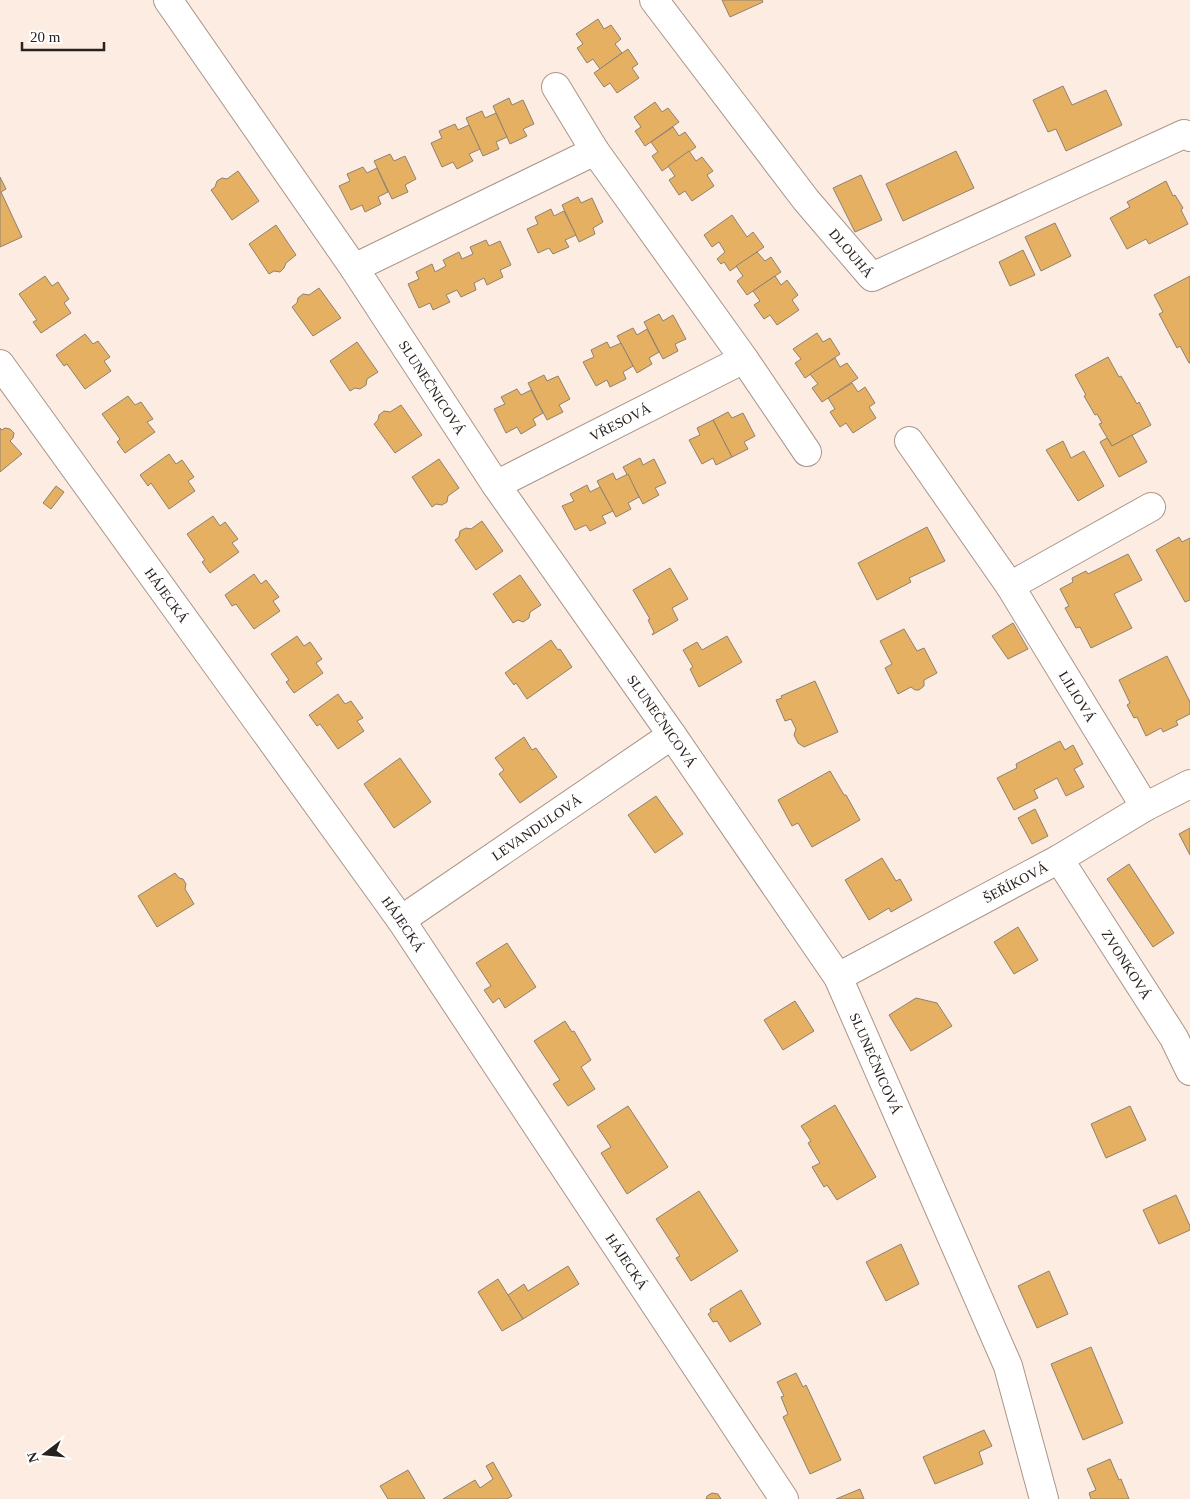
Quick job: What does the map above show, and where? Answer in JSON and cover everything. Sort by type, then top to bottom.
[{"type":"street","name":"SLUNEČNICOVÁ","points":[[168,0],[354,268],[496,485],[672,735],[838,977],[1008,1366],[1044,1499]]},
{"type":"street","name":"DLOUHÁ","points":[[654,0],[806,200],[872,278],[1184,134],[1190,136]]},
{"type":"street","points":[[556,87],[595,151],[744,359],[807,452]]},
{"type":"street","points":[[354,268],[595,151]]},
{"type":"street","name":"VŘESOVÁ","points":[[496,485],[744,359]]},
{"type":"street","name":"HÁJECKÁ","points":[[0,365],[401,920],[784,1499]]},
{"type":"street","name":"LILIOVÁ","points":[[909,441],[1010,586],[1145,807]]},
{"type":"street","points":[[1010,586],[1151,507]]},
{"type":"street","name":"LEVANDULOVÁ","points":[[401,920],[672,735]]},
{"type":"street","name":"ŠEŘÍKOVÁ","points":[[838,977],[1059,859],[1145,807],[1190,784]]},
{"type":"street","name":"ZVONKOVÁ","points":[[1059,859],[1174,1038],[1190,1071]]},
{"type":"building","points":[[722,0],[762,0],[763,2],[730,17]]},
{"type":"building","points":[[598,19],[604,29],[611,25],[621,39],[615,44],[622,53],[600,69],[593,59],[587,63],[577,48],[583,44],[576,34]]},
{"type":"building","points":[[628,49],[638,64],[632,68],[639,78],[617,93],[610,83],[604,87],[594,73]]},
{"type":"building","points":[[1063,86],[1072,105],[1106,90],[1122,125],[1066,151],[1056,129],[1048,132],[1033,100]]},
{"type":"building","points":[[509,98],[512,105],[523,100],[534,124],[523,129],[527,136],[510,144],[493,106]]},
{"type":"building","points":[[655,102],[662,112],[668,108],[679,122],[645,146],[635,131],[641,127],[634,117]]},
{"type":"building","points":[[482,111],[485,118],[496,113],[507,137],[496,142],[499,149],[483,156],[466,118]]},
{"type":"building","points":[[455,124],[458,130],[469,125],[480,149],[469,154],[473,161],[457,169],[453,162],[442,167],[431,143],[442,138],[439,131]]},
{"type":"building","points":[[673,127],[679,136],[685,132],[696,147],[662,171],[652,156],[658,152],[651,142]]},
{"type":"building","points":[[689,151],[696,161],[702,157],[713,171],[707,175],[714,186],[692,201],[685,191],[679,195],[669,180],[675,176],[668,166]]},
{"type":"building","points":[[956,151],[974,188],[903,221],[886,184]]},
{"type":"building","points":[[390,154],[394,161],[405,156],[416,179],[405,185],[408,192],[392,199],[374,161]]},
{"type":"building","points":[[363,167],[367,173],[377,168],[388,192],[378,197],[381,204],[365,212],[362,205],[351,210],[339,186],[350,181],[347,174]]},
{"type":"building","points":[[238,171],[259,201],[232,220],[211,190],[215,187],[217,181],[222,178],[227,179]]},
{"type":"building","points":[[861,175],[882,220],[855,232],[833,188]]},
{"type":"building","points":[[0,177],[6,189],[1,192],[22,237],[0,247]]},
{"type":"building","points":[[1166,181],[1173,196],[1175,195],[1183,208],[1181,210],[1188,224],[1149,244],[1146,239],[1127,249],[1110,218],[1130,207],[1127,202]]},
{"type":"building","points":[[578,197],[581,203],[592,198],[603,222],[593,228],[595,234],[579,242],[562,205]]},
{"type":"building","points":[[551,209],[554,216],[564,211],[576,235],[565,240],[569,247],[553,254],[549,248],[538,253],[527,229],[538,224],[535,217]]},
{"type":"building","points":[[732,215],[747,237],[753,232],[764,247],[730,271],[724,262],[721,264],[717,259],[725,252],[719,242],[712,247],[704,235]]},
{"type":"building","points":[[1055,223],[1071,256],[1041,271],[1025,237]]},
{"type":"building","points":[[276,225],[296,255],[286,263],[280,272],[274,271],[269,274],[249,244]]},
{"type":"building","points":[[486,240],[489,246],[500,241],[511,265],[500,270],[503,277],[487,285],[484,278],[474,283],[476,290],[461,297],[457,290],[446,295],[450,302],[433,310],[430,303],[419,308],[408,284],[419,279],[416,272],[432,264],[435,272],[446,266],[443,260],[459,252],[462,259],[473,254],[470,247]]},
{"type":"building","points":[[1023,250],[1035,275],[1010,286],[999,262]]},
{"type":"building","points":[[757,252],[765,261],[771,257],[781,272],[747,295],[737,281],[743,276],[736,266]]},
{"type":"building","points":[[45,276],[52,286],[58,282],[69,299],[64,303],[71,313],[41,333],[33,322],[37,320],[19,294]]},
{"type":"building","points":[[775,276],[781,285],[787,280],[798,295],[792,300],[799,310],[777,325],[770,315],[764,319],[754,305],[760,301],[753,291]]},
{"type":"building","points":[[1190,276],[1189,363],[1180,346],[1177,348],[1159,314],[1163,312],[1154,295]]},
{"type":"building","points":[[319,288],[341,318],[313,336],[292,307],[303,294],[309,295]]},
{"type":"building","points":[[659,314],[663,321],[673,315],[686,339],[675,344],[678,351],[663,359],[644,322]]},
{"type":"building","points":[[633,328],[637,335],[647,329],[659,352],[649,358],[652,364],[637,373],[617,336]]},
{"type":"building","points":[[817,333],[823,342],[830,338],[840,354],[805,378],[795,363],[801,359],[793,349]]},
{"type":"building","points":[[85,334],[93,344],[98,341],[110,357],[104,361],[111,371],[85,389],[67,364],[64,366],[56,355]]},
{"type":"building","points":[[357,342],[378,372],[367,379],[366,385],[360,389],[355,388],[350,391],[330,361]]},
{"type":"building","points":[[607,342],[610,348],[621,343],[633,366],[623,372],[626,379],[610,387],[607,380],[596,386],[583,362],[594,357],[591,350]]},
{"type":"building","points":[[1108,357],[1137,404],[1139,402],[1151,425],[1112,446],[1099,424],[1102,423],[1084,396],[1086,395],[1075,375]]},
{"type":"building","points":[[835,358],[840,367],[847,363],[858,378],[822,402],[812,388],[818,384],[810,374]]},
{"type":"building","points":[[544,375],[547,381],[558,376],[570,399],[559,405],[563,412],[547,420],[528,383]]},
{"type":"building","points":[[852,383],[858,392],[865,387],[875,403],[869,407],[876,418],[853,433],[846,423],[840,427],[830,412],[835,409],[828,398]]},
{"type":"building","points":[[517,389],[521,395],[531,390],[543,413],[533,419],[536,425],[521,434],[517,427],[506,433],[494,409],[505,404],[501,397]]},
{"type":"building","points":[[128,396],[135,405],[141,402],[153,419],[147,422],[155,432],[125,453],[117,442],[120,439],[102,414]]},
{"type":"building","points":[[401,405],[422,435],[395,453],[374,424],[378,420],[379,415],[384,411],[390,412]]},
{"type":"building","points":[[728,412],[732,418],[743,413],[755,436],[744,442],[748,449],[732,457],[713,420]]},
{"type":"building","points":[[713,420],[732,457],[716,465],[713,458],[702,464],[689,440],[700,435],[697,428]]},
{"type":"building","points":[[0,428],[2,430],[5,428],[10,429],[14,433],[10,441],[22,454],[0,472]]},
{"type":"building","points":[[1132,435],[1147,462],[1119,477],[1100,442],[1107,438],[1112,446]]},
{"type":"building","points":[[1063,441],[1071,458],[1084,451],[1104,486],[1078,501],[1046,450]]},
{"type":"building","points":[[169,454],[176,464],[182,460],[194,477],[188,481],[195,491],[169,509],[151,483],[148,486],[140,475]]},
{"type":"building","points":[[640,458],[643,465],[654,459],[666,483],[655,488],[659,495],[643,504],[623,467]]},
{"type":"building","points":[[439,459],[459,488],[448,496],[447,502],[442,505],[436,504],[432,507],[412,477]]},
{"type":"building","points":[[613,473],[616,480],[628,474],[639,497],[628,503],[631,509],[616,517],[597,481]]},
{"type":"building","points":[[587,485],[590,492],[600,487],[613,511],[602,516],[606,523],[590,531],[586,525],[575,530],[562,506],[574,501],[570,494]]},
{"type":"building","points":[[56,486],[64,492],[51,509],[43,503]]},
{"type":"building","points":[[213,516],[220,526],[225,522],[238,539],[232,543],[239,552],[210,573],[202,562],[205,560],[187,534]]},
{"type":"building","points":[[482,521],[503,551],[476,570],[455,540],[459,537],[460,531],[466,528],[471,529]]},
{"type":"building","points":[[927,527],[945,561],[909,578],[911,582],[877,600],[858,563]]},
{"type":"building","points":[[1179,537],[1182,542],[1190,538],[1190,600],[1185,602],[1156,550]]},
{"type":"building","points":[[1128,554],[1142,580],[1114,594],[1132,628],[1091,648],[1080,627],[1076,628],[1065,608],[1069,606],[1060,589],[1073,582],[1072,578],[1086,571],[1088,574]]},
{"type":"building","points":[[670,568],[688,599],[672,608],[678,620],[652,635],[654,632],[648,620],[650,619],[633,590]]},
{"type":"building","points":[[254,574],[261,584],[266,580],[279,597],[273,601],[280,611],[254,629],[236,604],[232,606],[225,595]]},
{"type":"building","points":[[520,575],[541,605],[530,612],[529,618],[523,622],[518,620],[513,623],[493,594]]},
{"type":"building","points":[[1013,623],[1028,649],[1008,659],[992,636]]},
{"type":"building","points":[[904,629],[917,651],[924,648],[937,673],[924,680],[924,686],[919,690],[911,687],[898,694],[885,668],[892,664],[880,641]]},
{"type":"building","points":[[297,636],[304,646],[310,642],[322,659],[316,663],[323,673],[294,693],[286,682],[289,680],[271,654]]},
{"type":"building","points":[[727,636],[742,662],[699,687],[690,669],[693,667],[683,650],[697,642],[702,650]]},
{"type":"building","points":[[551,640],[558,650],[560,649],[572,667],[527,699],[516,683],[514,685],[505,673]]},
{"type":"building","points":[[1167,656],[1190,702],[1190,714],[1176,721],[1178,725],[1163,732],[1161,728],[1146,736],[1137,717],[1134,718],[1127,705],[1130,703],[1119,680]]},
{"type":"building","points":[[815,681],[838,732],[804,747],[798,743],[794,735],[796,729],[791,719],[785,721],[776,700]]},
{"type":"building","points":[[338,694],[345,704],[351,701],[363,718],[357,721],[364,731],[338,749],[320,724],[317,726],[309,715]]},
{"type":"building","points":[[524,737],[532,750],[536,748],[557,777],[520,803],[499,774],[504,770],[495,758]]},
{"type":"building","points":[[1060,741],[1065,750],[1073,745],[1083,764],[1074,769],[1084,787],[1066,796],[1057,778],[1034,790],[1038,798],[1014,810],[997,778],[1017,768],[1016,764]]},
{"type":"building","points":[[400,758],[431,802],[394,828],[364,784]]},
{"type":"building","points":[[830,771],[860,820],[812,847],[798,823],[792,826],[778,800]]},
{"type":"building","points":[[656,796],[683,834],[655,853],[628,815]]},
{"type":"building","points":[[1035,809],[1048,836],[1032,844],[1018,818]]},
{"type":"building","points":[[1190,828],[1190,855],[1179,834]]},
{"type":"building","points":[[882,858],[896,881],[900,879],[912,900],[891,912],[889,908],[869,920],[845,880]]},
{"type":"building","points":[[1129,864],[1174,933],[1153,947],[1107,879]]},
{"type":"building","points":[[175,873],[179,878],[183,879],[186,884],[185,889],[194,904],[157,927],[138,896]]},
{"type":"building","points":[[1018,927],[1038,960],[1014,974],[994,942]]},
{"type":"building","points":[[507,943],[536,987],[505,1008],[499,998],[493,1003],[484,990],[491,986],[476,963]]},
{"type":"building","points":[[916,998],[937,1003],[952,1026],[911,1051],[889,1015]]},
{"type":"building","points":[[795,1001],[814,1031],[783,1050],[764,1020]]},
{"type":"building","points":[[565,1021],[572,1032],[574,1031],[591,1060],[581,1067],[595,1089],[568,1106],[553,1084],[560,1080],[534,1041]]},
{"type":"building","points":[[835,1105],[876,1177],[837,1200],[827,1185],[824,1187],[812,1167],[820,1163],[808,1143],[811,1141],[801,1126]]},
{"type":"building","points":[[628,1106],[668,1167],[627,1194],[601,1153],[611,1147],[597,1126]]},
{"type":"building","points":[[1130,1106],[1146,1140],[1106,1158],[1091,1124]]},
{"type":"building","points":[[699,1191],[738,1251],[691,1281],[676,1258],[680,1256],[656,1219]]},
{"type":"building","points":[[1176,1195],[1190,1230],[1159,1244],[1143,1210]]},
{"type":"building","points":[[901,1244],[919,1284],[886,1301],[866,1262]]},
{"type":"building","points":[[568,1266],[579,1284],[523,1319],[508,1295],[524,1284],[528,1291]]},
{"type":"building","points":[[1049,1271],[1068,1314],[1037,1328],[1018,1286]]},
{"type":"building","points":[[498,1279],[523,1319],[502,1331],[478,1292]]},
{"type":"building","points":[[741,1290],[761,1324],[730,1342],[717,1321],[713,1322],[708,1314],[711,1312],[710,1309]]},
{"type":"building","points":[[1091,1347],[1123,1423],[1083,1440],[1051,1364]]},
{"type":"building","points":[[796,1373],[803,1387],[806,1385],[841,1460],[810,1474],[783,1417],[788,1414],[781,1397],[784,1396],[777,1382]]},
{"type":"building","points":[[984,1430],[992,1446],[979,1452],[983,1464],[935,1484],[923,1457]]},
{"type":"building","points":[[1110,1459],[1129,1499],[1091,1499],[1089,1493],[1096,1490],[1087,1469]]},
{"type":"building","points":[[493,1462],[512,1496],[507,1499],[443,1499],[475,1480],[480,1488],[493,1479],[486,1466]]},
{"type":"building","points":[[408,1470],[425,1499],[388,1499],[380,1486]]},
{"type":"building","points":[[860,1489],[864,1499],[836,1499]]},
{"type":"building","points":[[712,1493],[718,1494],[721,1499],[706,1499]]}]
